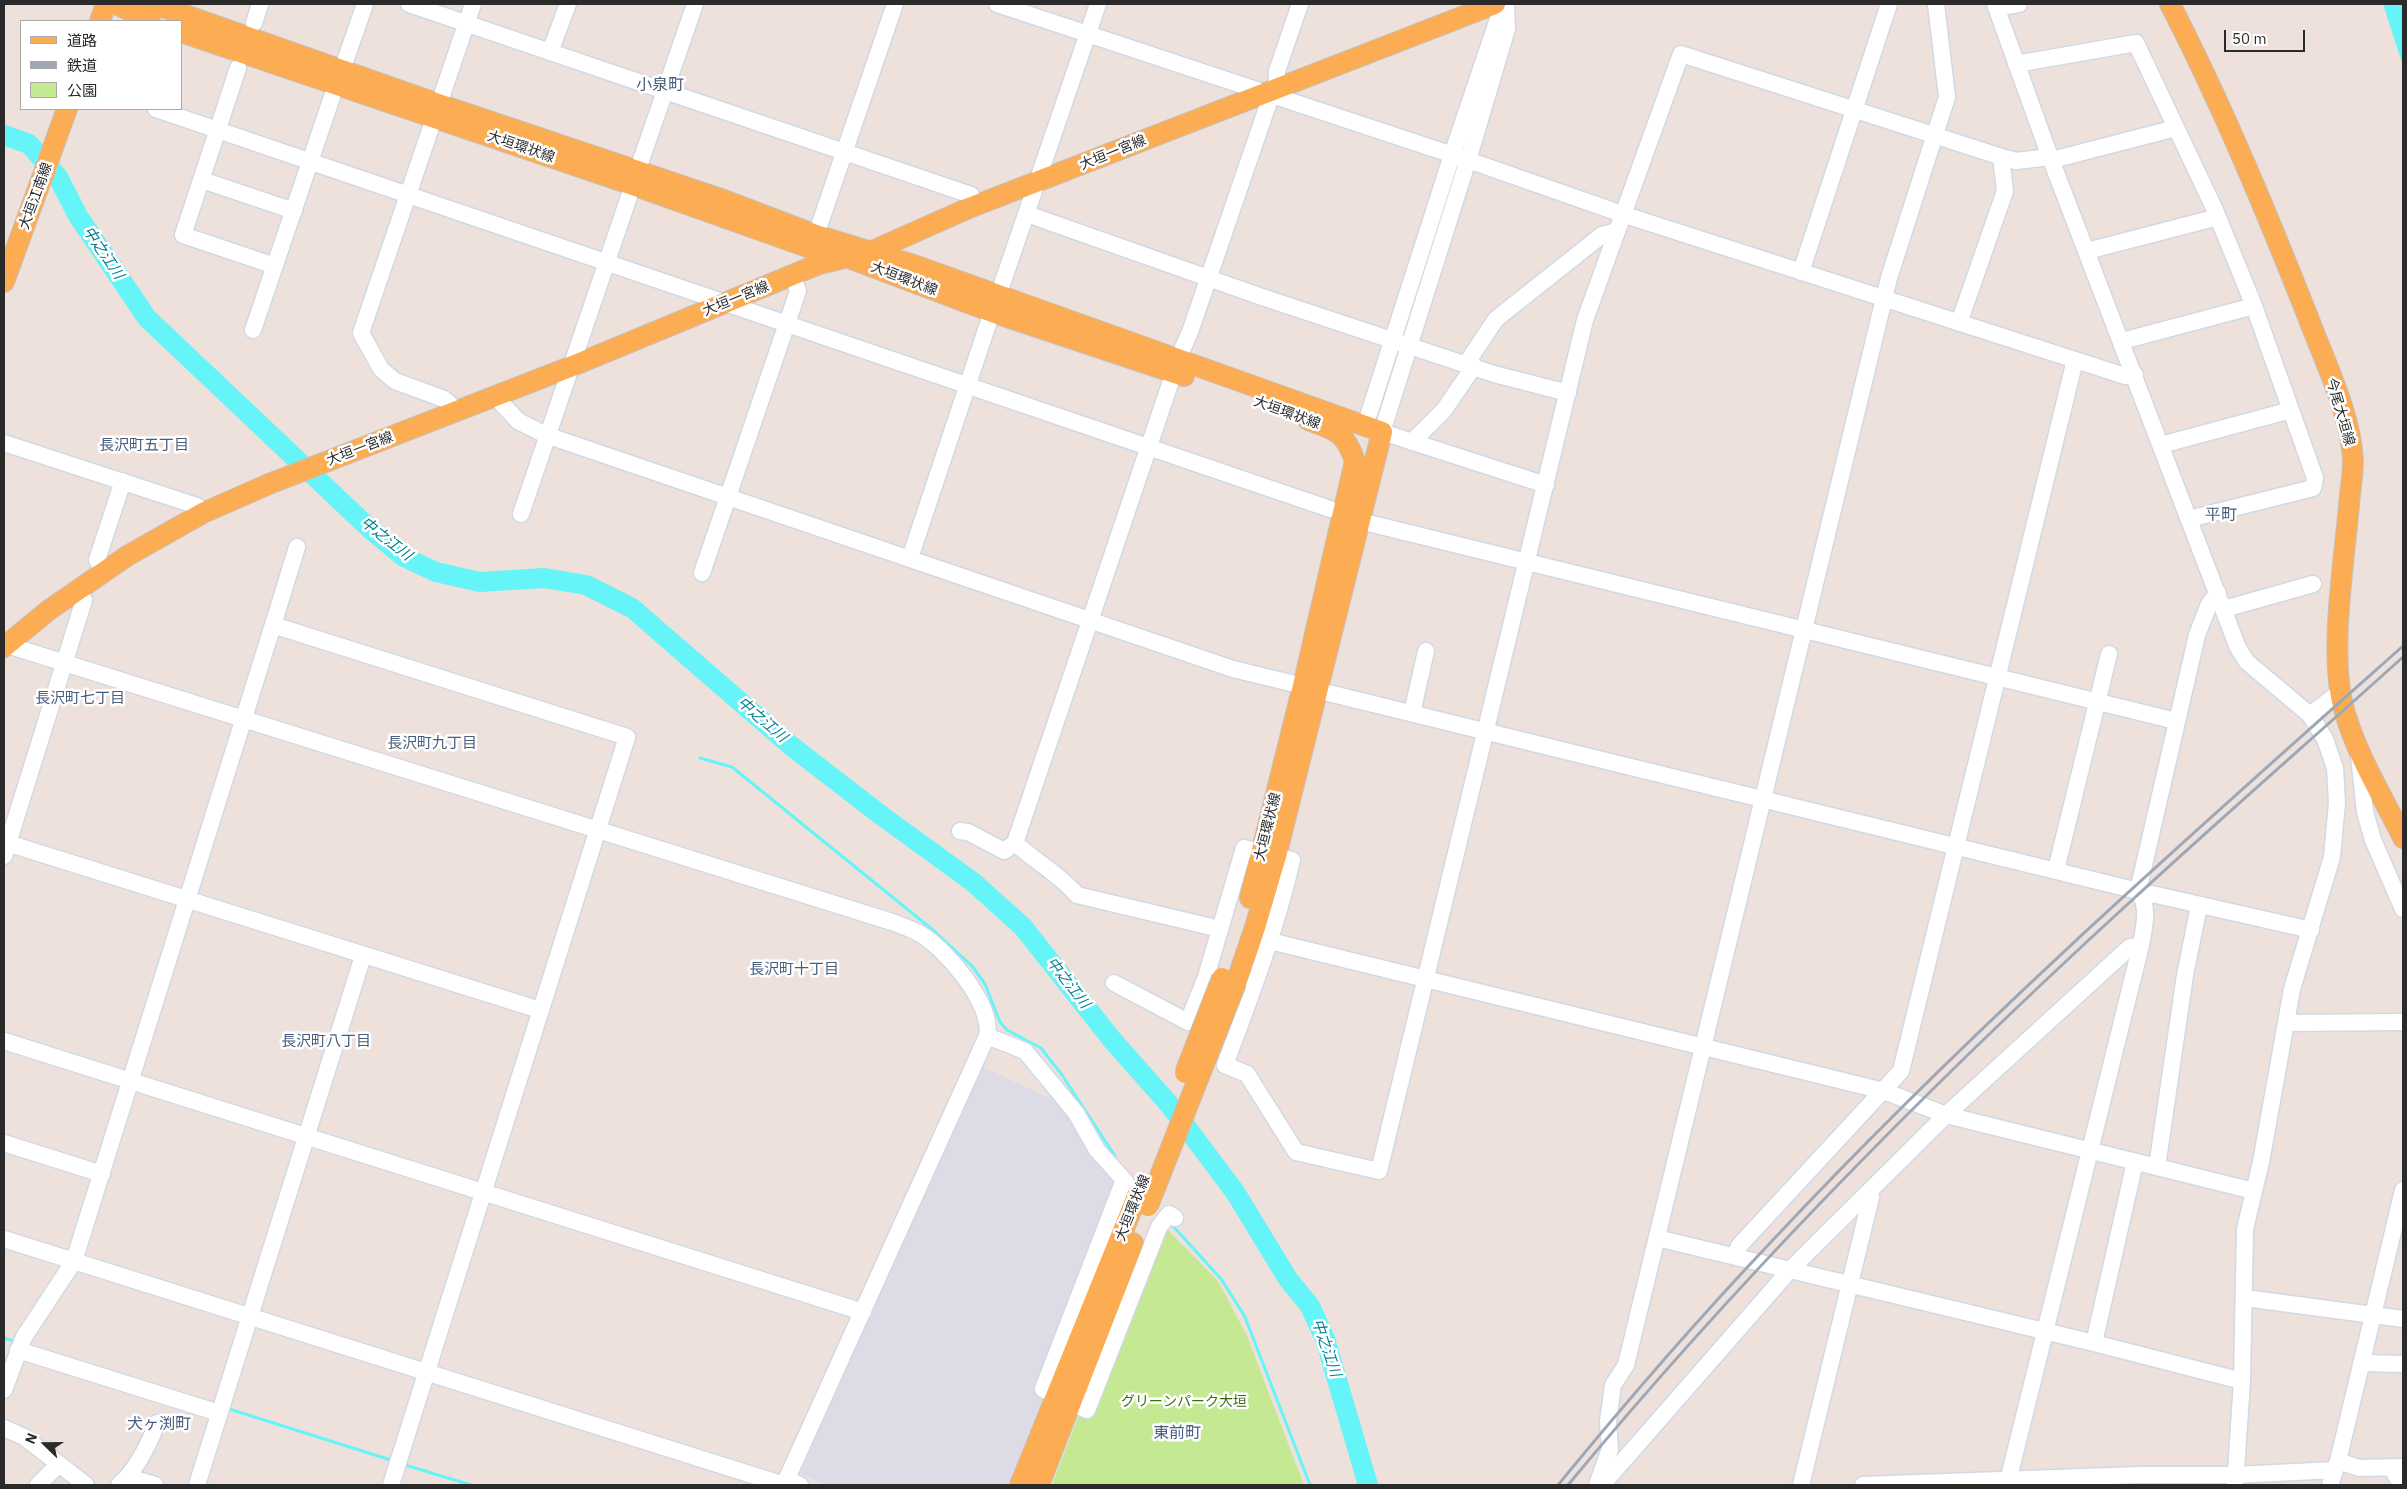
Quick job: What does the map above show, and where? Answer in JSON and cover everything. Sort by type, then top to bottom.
[{"type":"main road","points":[[100,20],[106,4]]},
{"type":"main road","points":[[116,4],[148,20]]},
{"type":"main road","name":"大垣環状線","points":[[154,4],[339,77],[635,179],[810,248],[846,257],[995,304],[1176,366],[1374,429],[1360,520],[1310,688]]},
{"type":"main road","name":"大垣一宮線","points":[[5,645],[77,590],[153,540],[203,513],[269,484],[570,367],[819,264],[870,252],[975,205],[1344,64],[1495,4]]},
{"type":"main road","name":"今尾大垣線","points":[[2170,4],[2228,124],[2270,221],[2333,384],[2346,423],[2353,461],[2339,621],[2338,657],[2341,691],[2344,712],[2360,752],[2403,838]]},
{"type":"main road","name":"大垣環状線","points":[[182,32],[339,77]]},
{"type":"main road","name":"大垣江南線","points":[[4,282],[67,110]]},
{"type":"main road","name":"大垣環状線","points":[[635,179],[724,200],[870,252],[995,304]]},
{"type":"main road","name":"大垣環状線","points":[[1039,1485],[1064,1400],[1134,1191],[1255,927],[1269,854],[1310,688],[1355,461],[1347,441],[1331,428],[1176,366]]},
{"type":"main road","points":[[1331,428],[1374,429],[1355,461]]},
{"type":"main road","name":"大垣環状線","points":[[1020,1485],[1064,1400]]},
{"type":"street","points":[[254,23],[260,4]]},
{"type":"street","points":[[253,330],[365,4]]},
{"type":"street","points":[[409,4],[971,195],[975,205]]},
{"type":"street","points":[[458,411],[444,399],[395,381],[381,369],[361,333],[473,4]]},
{"type":"street","points":[[550,52],[568,4]]},
{"type":"street","points":[[521,514],[546,435],[608,262],[694,4]]},
{"type":"street","points":[[816,234],[895,4]]},
{"type":"street","points":[[997,4],[1270,92],[1625,215],[2125,376],[2135,375]]},
{"type":"street","points":[[910,558],[1098,4]]},
{"type":"street","points":[[960,831],[968,832],[1004,852],[1015,843],[1300,4]]},
{"type":"street","points":[[1374,429],[1394,339],[1452,155],[1505,4]]},
{"type":"street","points":[[1374,429],[1411,345],[1507,29],[1505,4]]},
{"type":"street","points":[[1801,272],[1889,4]]},
{"type":"street","points":[[1597,1485],[1610,1449],[1608,1421],[1613,1385],[1626,1366],[1889,278],[1947,97],[1936,4]]},
{"type":"street","points":[[2019,4],[1996,6],[2051,159],[2238,648],[2247,662],[2310,715],[2326,739],[2335,768],[2337,802],[2332,857],[2292,989],[2254,1191],[2245,1229],[2242,1381],[2235,1480]]},
{"type":"street","points":[[2016,64],[2136,43],[2218,217],[2254,306],[2315,478],[2313,488],[2189,518]]},
{"type":"street","points":[[1114,983],[1188,1022],[1206,977],[1244,848],[1292,860],[1270,941],[1225,1065],[1246,1074],[1296,1152],[1379,1172],[1585,320],[1625,215],[1681,54],[2016,161],[2051,159],[2176,128]]},
{"type":"street","points":[[238,68],[182,235],[275,266]]},
{"type":"street","points":[[159,110],[1330,509]]},
{"type":"street","points":[[1959,323],[2005,191],[2001,157]]},
{"type":"street","points":[[202,180],[294,211]]},
{"type":"street","points":[[1027,214],[1494,374],[1568,393]]},
{"type":"street","points":[[2087,251],[2218,217]]},
{"type":"street","points":[[1412,442],[1444,410],[1496,320],[1602,235],[1617,232]]},
{"type":"street","points":[[702,573],[798,291],[793,276]]},
{"type":"street","points":[[2122,341],[2254,306]]},
{"type":"street","points":[[1735,1256],[1739,1246],[1901,1071],[2075,360]]},
{"type":"street","points":[[494,396],[518,421],[546,435],[1233,668],[1412,714],[1485,730],[2056,870],[2141,895],[2152,894],[2311,930]]},
{"type":"street","points":[[2161,445],[2292,410]]},
{"type":"street","points":[[1374,429],[1546,485]]},
{"type":"street","points":[[4,443],[197,506],[203,513]]},
{"type":"street","points":[[104,571],[98,560],[123,481]]},
{"type":"street","points":[[1360,520],[2176,720]]},
{"type":"street","points":[[4,1390],[24,1337],[74,1261],[297,547]]},
{"type":"street","points":[[2224,610],[2313,584]]},
{"type":"street","points":[[77,590],[84,600],[5,847],[187,900],[540,1010]]},
{"type":"street","points":[[2008,1482],[2141,945],[2146,913],[2141,895],[2176,720],[2197,635],[2209,604],[2218,593]]},
{"type":"street","points":[[273,625],[627,737],[390,1485]]},
{"type":"street","points":[[4,1239],[789,1484],[863,1312],[987,1036],[989,1027],[977,996],[956,965],[918,932],[597,829],[65,662],[5,645]]},
{"type":"street","points":[[1412,714],[1426,651]]},
{"type":"street","points":[[2056,870],[2109,654]]},
{"type":"street","points":[[2310,715],[2341,691]]},
{"type":"street","points":[[2360,752],[2358,763],[2365,812],[2373,840],[2403,909]]},
{"type":"street","points":[[1015,843],[1038,863],[1066,882],[1077,895],[1220,930]]},
{"type":"street","points":[[2157,1167],[2185,975],[2199,906]]},
{"type":"street","points":[[1270,941],[1884,1091],[1946,1115],[2254,1191]]},
{"type":"street","points":[[1602,1485],[1790,1272],[1870,1191],[1946,1115],[2130,947],[2141,945]]},
{"type":"street","points":[[197,1485],[363,956]]},
{"type":"street","points":[[2286,1023],[2403,1022]]},
{"type":"street","points":[[987,1036],[1025,1051],[1076,1113],[1097,1150],[1134,1191],[1042,1389],[1087,1410],[1159,1227],[1169,1214],[1175,1218]]},
{"type":"street","points":[[4,1041],[482,1190],[863,1312]]},
{"type":"street","points":[[4,1143],[102,1174]]},
{"type":"street","points":[[2094,1343],[2136,1162]]},
{"type":"street","points":[[2335,1472],[2403,1190]]},
{"type":"street","points":[[1801,1485],[1872,1197],[1870,1191]]},
{"type":"street","points":[[1657,1238],[1735,1256],[1790,1272],[2094,1343],[2242,1381]]},
{"type":"street","points":[[2245,1298],[2403,1319]]},
{"type":"street","points":[[18,1350],[219,1414]]},
{"type":"street","points":[[2361,1363],[2403,1364]]},
{"type":"street","points":[[155,1485],[123,1481],[151,1439],[157,1423]]},
{"type":"street","points":[[4,1428],[24,1438],[86,1485]]},
{"type":"street","points":[[38,1485],[59,1464]]},
{"type":"street","points":[[1863,1485],[2008,1482],[2138,1475],[2235,1480],[2335,1472],[2359,1468],[2398,1468],[2401,1485]]},
{"type":"shaded area","points":[[983,1067],[1056,1101],[1071,1119],[1085,1147],[1115,1183],[1068,1302],[1071,1304],[1036,1393],[1043,1397],[1008,1485],[826,1485],[803,1475],[801,1468]]},
{"type":"green space","name":"グリーンパーク大垣","points":[[1164,1226],[1217,1280],[1226,1296],[1247,1336],[1304,1485],[1052,1485],[1079,1415],[1088,1418]]},
{"type":"water","points":[[2383,4],[2403,4],[2403,66]]},
{"type":"waterway","name":"中之江川","points":[[4,135],[29,144],[58,177],[78,216],[147,318],[369,528],[404,557],[436,572],[480,582],[544,578],[586,585],[632,608],[790,745],[882,816],[973,882],[1023,927],[1113,1041],[1169,1104],[1235,1192],[1288,1279],[1310,1306],[1325,1339],[1368,1485]]},
{"type":"waterway","points":[[700,758],[732,767],[933,930],[972,966],[985,984],[1000,1022],[1007,1030],[1041,1048],[1062,1075],[1115,1156]]},
{"type":"waterway","points":[[1173,1226],[1222,1280],[1245,1317],[1310,1485]]},
{"type":"waterway","points":[[4,1338],[17,1342]]},
{"type":"waterway","points":[[226,1408],[394,1461]]},
{"type":"waterway","points":[[402,1464],[471,1485]]},
{"type":"railway","points":[[1558,1485],[1716,1301],[1846,1163],[1923,1086],[2080,936],[2403,646]]},
{"type":"railway","points":[[1568,1485],[1700,1332],[1769,1257],[1910,1112],[1982,1041],[2130,902],[2403,657]]},
{"type":"district","name":"小泉町","points":[[660,85]]},
{"type":"district","name":"長沢町五丁目","points":[[144,446]]},
{"type":"district","name":"平町","points":[[2221,515]]},
{"type":"district","name":"長沢町七丁目","points":[[80,699]]},
{"type":"district","name":"長沢町九丁目","points":[[432,744]]},
{"type":"district","name":"長沢町十丁目","points":[[794,970]]},
{"type":"district","name":"長沢町八丁目","points":[[326,1042]]},
{"type":"district","name":"犬ヶ渕町","points":[[159,1424]]},
{"type":"district","name":"東前町","points":[[1177,1433]]}]
